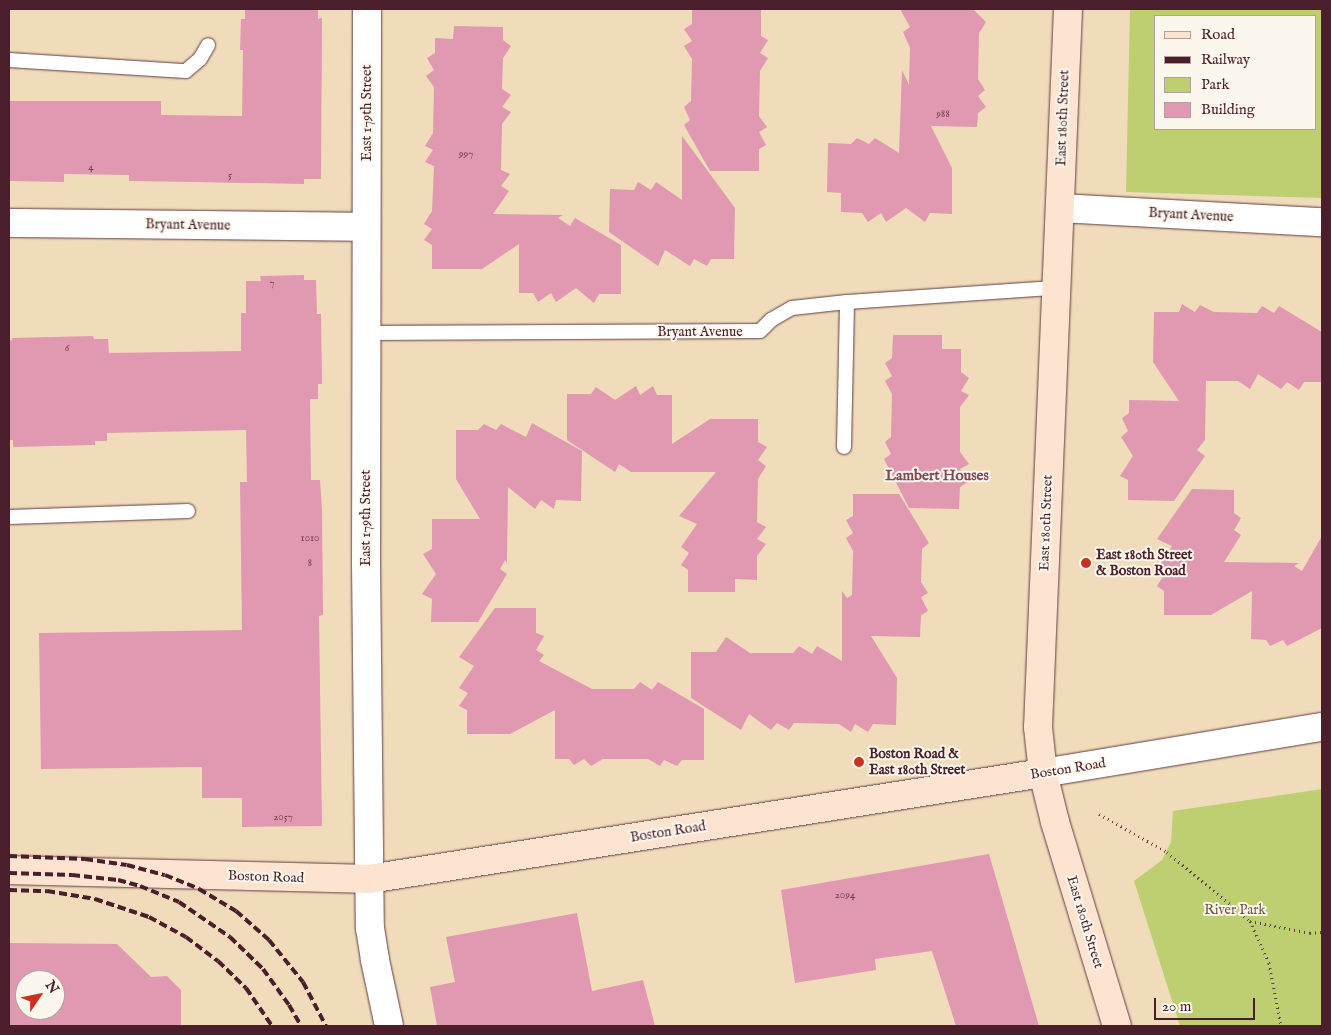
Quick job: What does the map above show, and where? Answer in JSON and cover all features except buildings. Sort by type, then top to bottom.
[{"type":"street","name":"East 179th Street","points":[[367,9],[366,563],[369,879],[372,944],[389,1026]]},
{"type":"street","name":"East 180th Street","points":[[1068,9],[1038,727],[1043,773],[1054,822],[1118,1026]]},
{"type":"street","name":"Bryant Avenue","points":[[1060,208],[1322,222]]},
{"type":"street","name":"Bryant Avenue","points":[[9,223],[366,227]]},
{"type":"street","name":"Boston Road","points":[[9,870],[369,879],[1322,728]]},
{"type":"lane","points":[[9,60],[65,62],[186,72],[200,59],[208,45]]},
{"type":"lane","name":"Bryant Avenue","points":[[366,333],[760,331],[771,320],[792,308],[847,302],[1055,288]]},
{"type":"lane","points":[[844,447],[847,302]]},
{"type":"lane","points":[[9,517],[188,511]]},
{"type":"path","points":[[1099,814],[1166,852],[1250,921],[1269,963],[1281,1026]]},
{"type":"path","points":[[1250,921],[1310,933],[1322,932]]},
{"type":"green space","points":[[1130,9],[1322,9],[1322,198],[1126,192]]},
{"type":"green space","name":"River Park","points":[[1322,789],[1322,1026],[1180,1026],[1134,881],[1162,860],[1171,842],[1173,811]]},
{"type":"railway","points":[[9,856],[85,859],[127,865],[165,875],[199,889],[236,911],[269,940],[303,982],[326,1026]]},
{"type":"railway","points":[[9,873],[72,875],[118,880],[140,886],[179,902],[230,937],[263,969],[289,1005],[301,1026]]},
{"type":"railway","points":[[9,890],[47,891],[95,899],[149,917],[186,937],[218,961],[246,988],[272,1026]]},
{"type":"place","name":"East 180th Street & Boston Road","points":[[1086,563]]},
{"type":"place","name":"Boston Road & East 180th Street","points":[[859,762]]},
{"type":"district","name":"Lambert Houses","points":[[937,476]]}]
